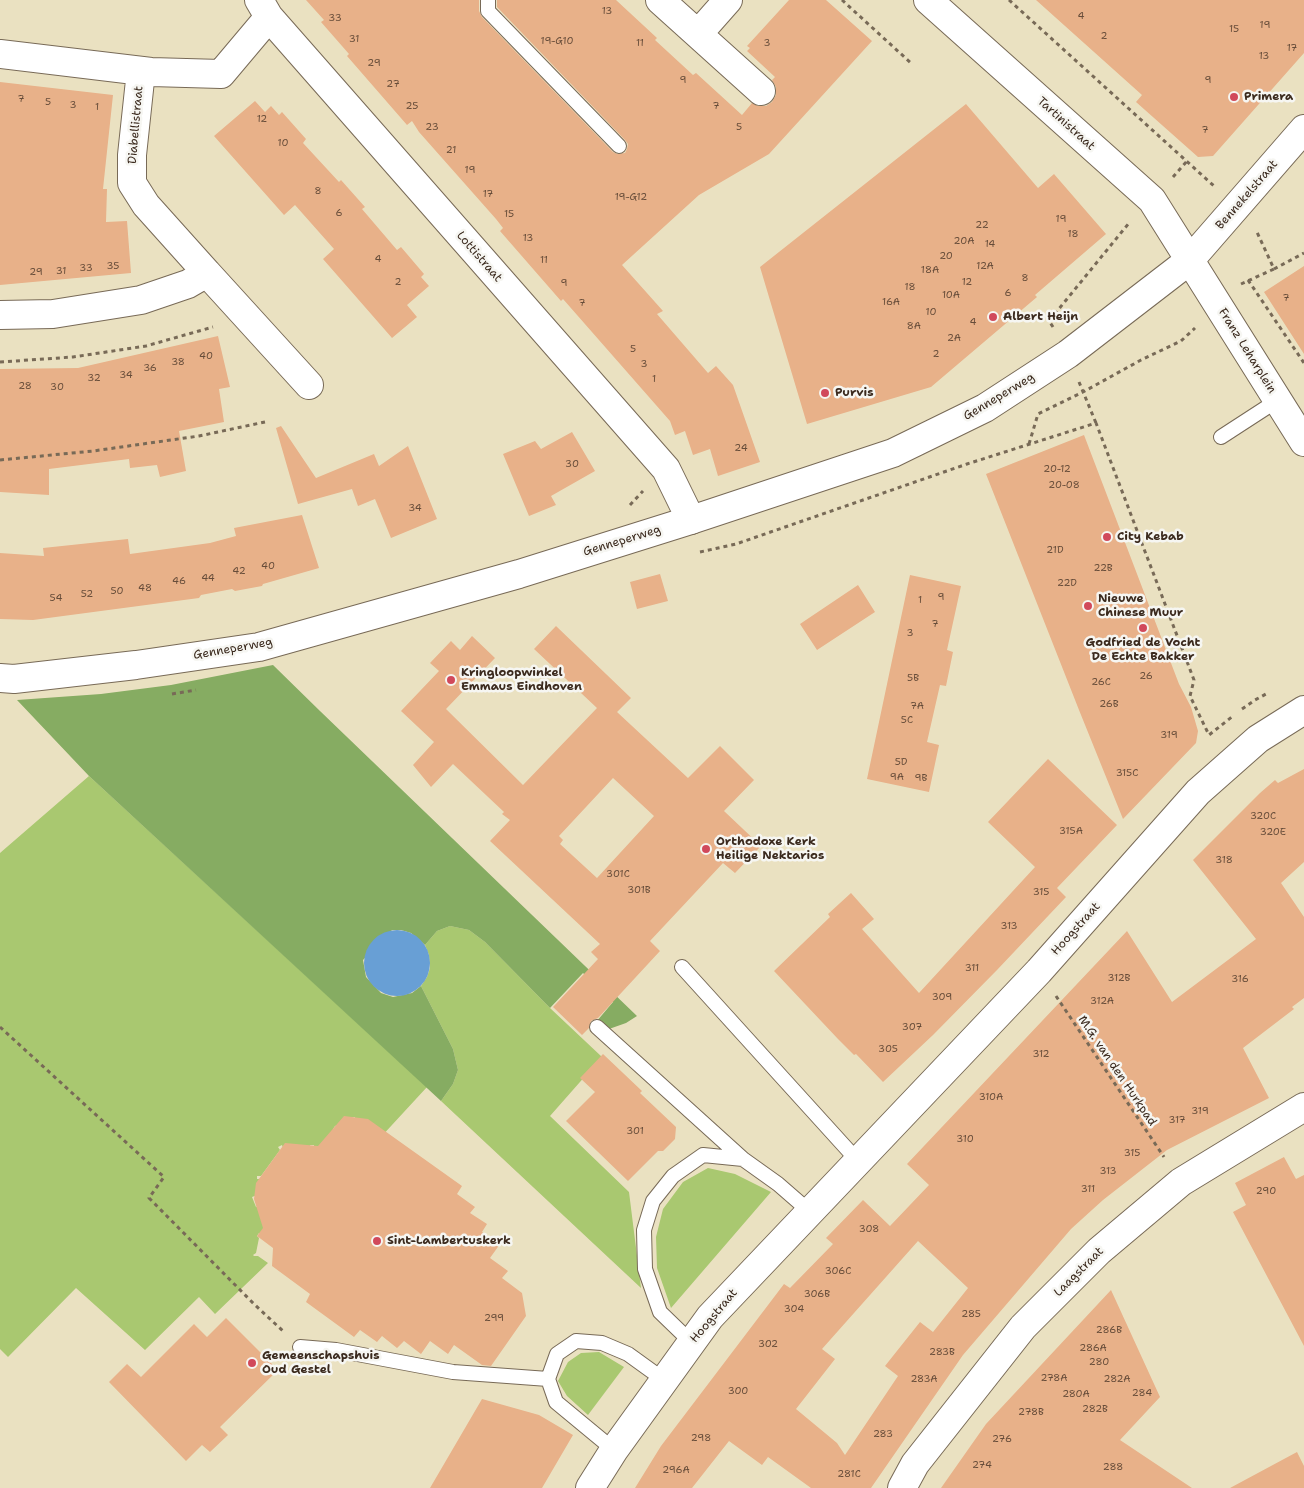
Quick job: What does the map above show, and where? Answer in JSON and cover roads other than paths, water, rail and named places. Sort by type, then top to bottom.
[{"type":"street","points":[[660,0],[761,91]]},
{"type":"street","points":[[698,34],[728,0]]},
{"type":"street","name":"Tartinistraat","points":[[928,0],[1152,200],[1190,260]]},
{"type":"street","name":"Diabellistraat","points":[[0,54],[141,71],[221,74],[270,16]]},
{"type":"street","name":"Lottistraat","points":[[270,16],[666,469],[691,520]]},
{"type":"street","name":"Diabellistraat","points":[[141,71],[132,155],[132,183],[146,205],[309,385]]},
{"type":"street","name":"Bennekelstraat","points":[[1190,260],[1304,129]]},
{"type":"street","name":"Franz Leharplein","points":[[1190,260],[1304,442]]},
{"type":"street","name":"Genneperweg","points":[[0,678],[14,679],[136,665],[259,647],[519,574],[691,520],[893,453],[985,408],[1068,354],[1190,260]]},
{"type":"street","points":[[0,316],[53,314],[141,300],[188,284],[207,273]]},
{"type":"street","name":"Hoogstraat","points":[[590,1488],[614,1450],[710,1317],[857,1160],[1039,971],[1198,792],[1258,740],[1304,710]]},
{"type":"street","name":"Laagstraat","points":[[902,1488],[915,1464],[1023,1327],[1099,1251],[1181,1182],[1304,1107]]},
{"type":"lane","points":[[488,0],[488,11],[620,146]]},
{"type":"lane","points":[[1221,437],[1278,400]]},
{"type":"lane","points":[[682,967],[857,1160]]},
{"type":"lane","points":[[597,1027],[742,1159],[778,1184],[809,1211]]},
{"type":"lane","points":[[691,1342],[660,1312],[645,1269],[644,1230],[653,1200],[673,1176],[703,1155],[742,1159]]},
{"type":"lane","points":[[614,1450],[556,1402],[548,1379],[557,1354],[576,1341],[602,1343],[628,1354],[664,1380]]},
{"type":"lane","points":[[300,1348],[336,1350],[453,1372],[548,1379]]},
{"type":"water","points":[[390,930],[404,930],[416,935],[425,944],[430,956],[428,976],[421,987],[404,996],[390,996],[378,991],[369,982],[364,970],[364,956],[369,944],[378,935]]},
{"type":"place","name":"Primera","points":[[1234,97]]},
{"type":"place","name":"Albert Heijn","points":[[993,317]]},
{"type":"place","name":"Purvis","points":[[825,393]]},
{"type":"place","name":"City Kebab","points":[[1107,537]]},
{"type":"place","name":"Nieuwe Chinese Muur","points":[[1088,606]]},
{"type":"place","name":"Godfried de Vocht De Echte Bakker","points":[[1143,628]]},
{"type":"place","name":"Kringloopwinkel Emmaus Eindhoven","points":[[451,680]]},
{"type":"place","name":"Orthodoxe Kerk Heilige Nektarios","points":[[706,849]]},
{"type":"place","name":"Sint-Lambertuskerk","points":[[377,1241]]},
{"type":"place","name":"Gemeenschapshuis Oud Gestel","points":[[252,1363]]}]
